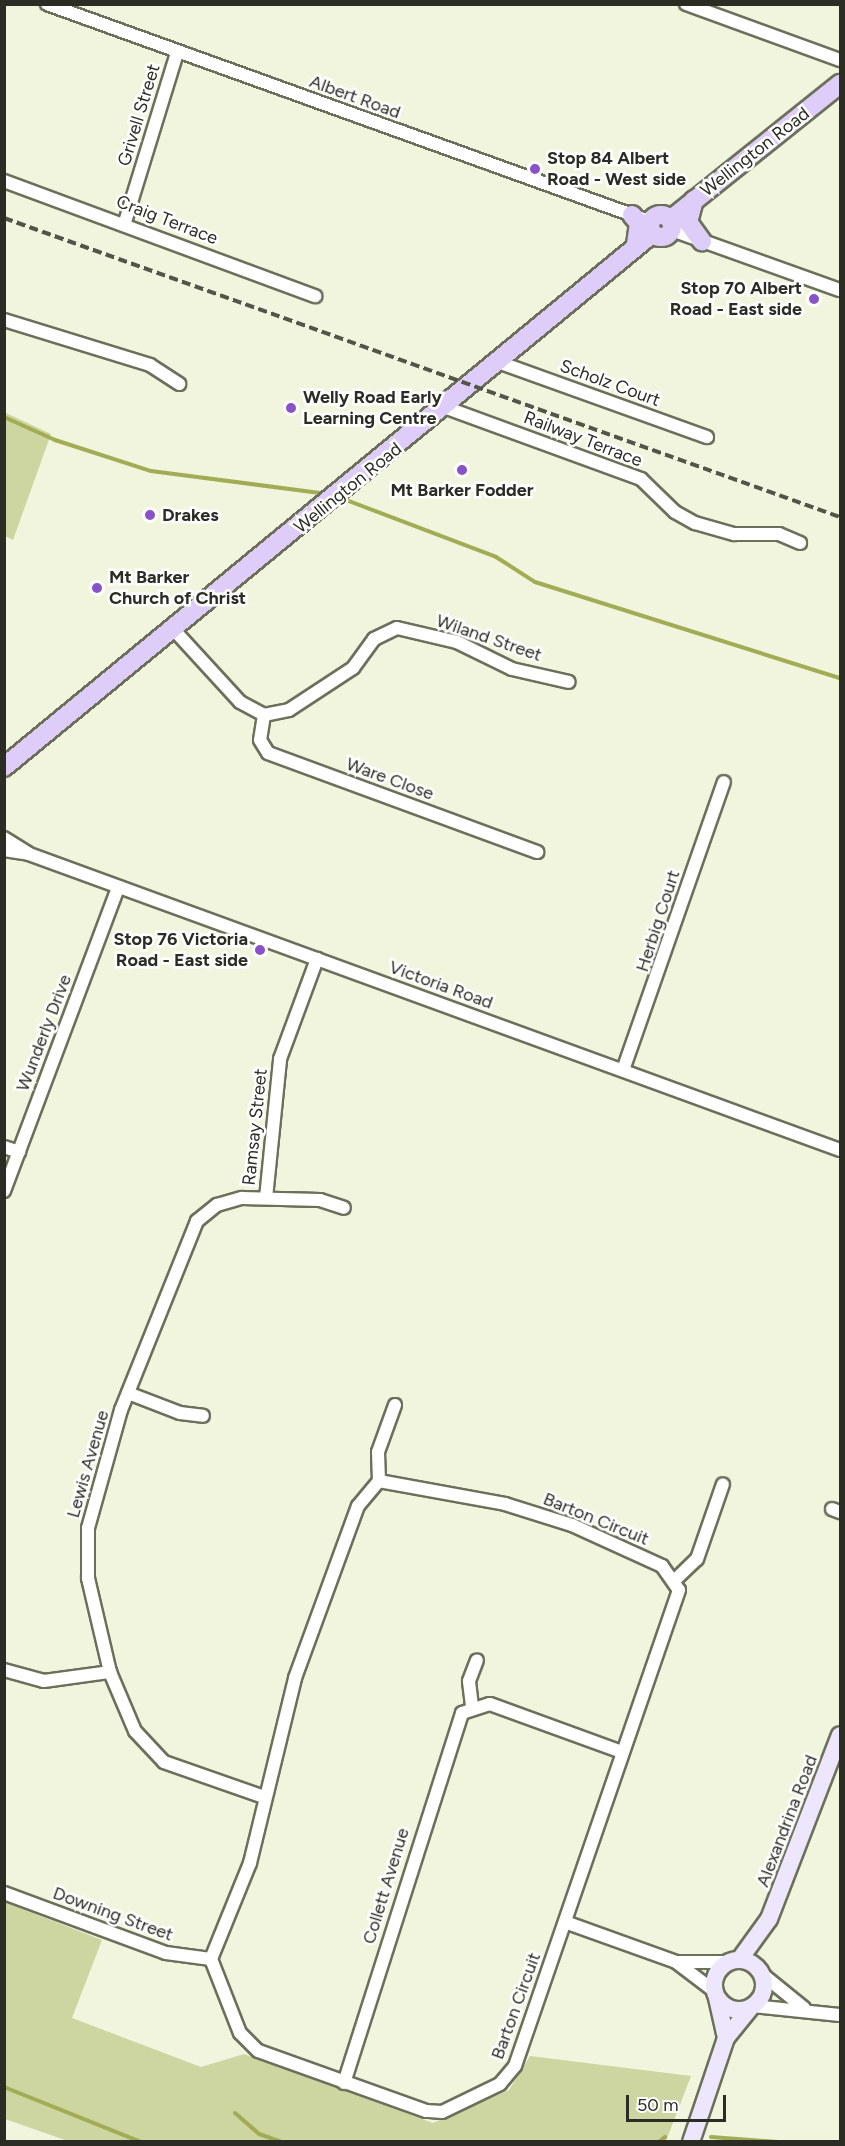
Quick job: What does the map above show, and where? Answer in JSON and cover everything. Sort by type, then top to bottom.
[{"type":"main road","name":"Wellington Road","points":[[4,767],[42,741],[447,408],[662,226],[840,84]]},
{"type":"main road","points":[[694,200],[688,222],[702,241]]},
{"type":"main road","points":[[632,215],[640,232],[632,252]]},
{"type":"main road","name":"Wellington Road","points":[[4,780],[42,741]]},
{"type":"main road","name":"Alexandrina Road","points":[[761,1972],[769,1919],[837,1753],[840,1735]]},
{"type":"main road","name":"Alexandrina Road","points":[[734,1960],[769,1919]]},
{"type":"main road","points":[[691,2142],[726,2038],[764,1988],[761,1972],[734,1960],[716,1974],[716,1995],[726,2038]]},
{"type":"main road","points":[[716,1995],[728,2008],[751,2007]]},
{"type":"street","name":"Albert Road","points":[[47,4],[177,53],[840,290]]},
{"type":"street","points":[[686,4],[840,60]]},
{"type":"street","name":"Grivell Street","points":[[125,222],[177,53]]},
{"type":"street","name":"Craig Terrace","points":[[4,181],[125,222],[315,296]]},
{"type":"street","points":[[4,320],[150,365],[179,384]]},
{"type":"street","name":"Scholz Court","points":[[501,363],[707,437]]},
{"type":"street","name":"Railway Terrace","points":[[447,408],[640,479],[675,512],[695,523],[734,534],[779,534],[800,543]]},
{"type":"street","name":"Wiland Street","points":[[264,715],[282,713],[354,668],[375,639],[397,628],[457,642],[512,669],[569,682]]},
{"type":"street","points":[[175,631],[240,702],[264,715]]},
{"type":"street","name":"Ware Close","points":[[264,715],[260,740],[268,753],[537,852]]},
{"type":"street","name":"Herbig Court","points":[[623,1070],[724,782]]},
{"type":"street","name":"Victoria Road","points":[[4,838],[29,854]]},
{"type":"street","name":"Victoria Road","points":[[4,850],[29,854],[840,1150]]},
{"type":"street","name":"Wunderly Drive","points":[[4,1191],[118,887]]},
{"type":"street","name":"Ramsay Street","points":[[266,1198],[280,1059],[317,959]]},
{"type":"street","points":[[4,1147],[19,1152]]},
{"type":"street","name":"Lewis Avenue","points":[[264,1797],[164,1762],[135,1731],[110,1672],[88,1578],[88,1528],[128,1393],[197,1221],[226,1201],[266,1198],[320,1200],[344,1208]]},
{"type":"street","points":[[128,1393],[180,1413],[203,1416]]},
{"type":"street","points":[[211,1959],[246,1875],[295,1677],[358,1506],[379,1481],[378,1452],[395,1405]]},
{"type":"street","name":"Barton Circuit","points":[[211,1959],[222,1997],[249,2045],[268,2057],[435,2112],[500,2084],[515,2066],[622,1752],[679,1601],[676,1579],[662,1566],[572,1525],[506,1504],[379,1481]]},
{"type":"street","points":[[676,1579],[697,1559],[723,1484]]},
{"type":"street","points":[[477,1660],[469,1681],[472,1706],[490,1704],[622,1752]]},
{"type":"street","points":[[4,1670],[44,1681],[110,1672]]},
{"type":"street","name":"Collett Avenue","points":[[344,2083],[454,1729],[472,1706]]},
{"type":"street","name":"Downing Street","points":[[4,1893],[166,1953],[211,1959]]},
{"type":"street","points":[[565,1922],[676,1962],[716,1995]]},
{"type":"street","points":[[676,1962],[734,1960]]},
{"type":"street","points":[[761,1972],[804,2008]]},
{"type":"street","points":[[751,2007],[804,2008],[840,2015]]},
{"type":"green space","points":[[4,412],[51,434],[13,540],[5,536]]},
{"type":"green space","points":[[4,1902],[102,1940],[72,2018],[201,2067],[244,2054],[433,2123],[509,2090],[530,2056],[691,2076],[666,2141],[68,2141],[5,2119]]},
{"type":"waterway","points":[[4,417],[55,440],[151,471],[328,494]]},
{"type":"waterway","points":[[341,498],[496,557],[535,582],[840,678]]},
{"type":"waterway","points":[[4,2087],[141,2142]]},
{"type":"waterway","points":[[235,2113],[259,2134],[282,2142]]},
{"type":"waterway","points":[[659,2142],[665,2137]]},
{"type":"waterway","points":[[711,2137],[778,2142]]},
{"type":"railway","points":[[4,218],[840,517]]},
{"type":"place","name":"Stop 84 Albert Road - West side","points":[[535,169]]},
{"type":"place","name":"Stop 70 Albert Road - East side","points":[[814,299]]},
{"type":"place","name":"Welly Road Early Learning Centre","points":[[291,408]]},
{"type":"place","name":"Mt Barker Fodder","points":[[462,470]]},
{"type":"place","name":"Drakes","points":[[150,515]]},
{"type":"place","name":"Mt Barker Church of Christ","points":[[97,588]]},
{"type":"place","name":"Stop 76 Victoria Road - East side","points":[[260,950]]}]
